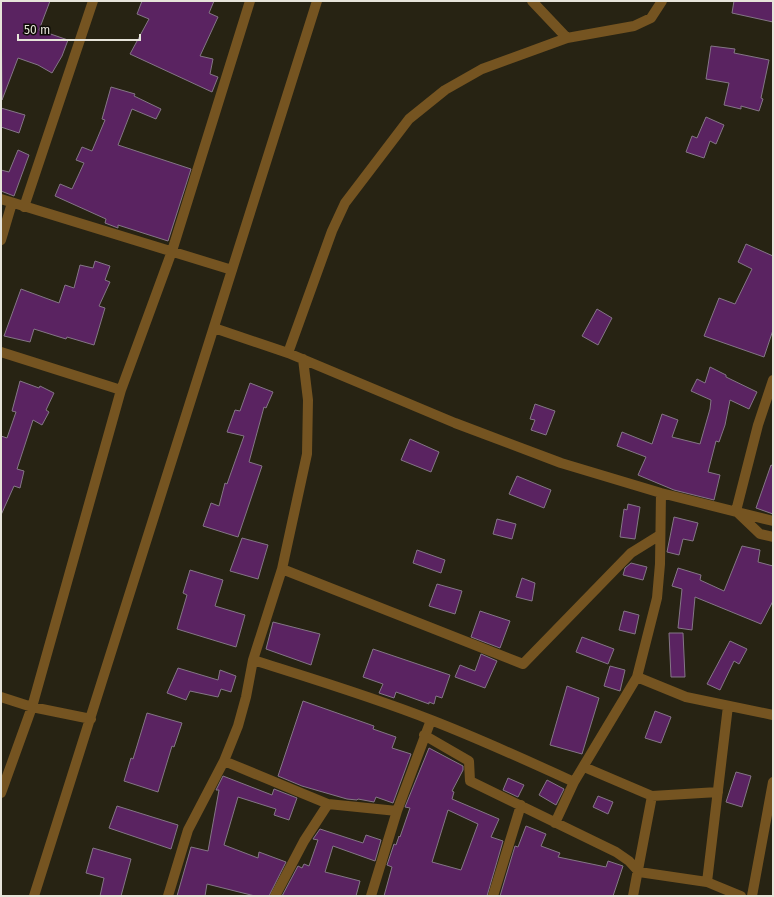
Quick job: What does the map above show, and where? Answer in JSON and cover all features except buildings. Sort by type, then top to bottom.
[{"type":"street","points":[[24,207],[93,1]]},
{"type":"street","points":[[1,793],[32,707],[121,390],[172,251],[250,1]]},
{"type":"street","points":[[34,896],[317,1]]},
{"type":"street","points":[[532,1],[567,38]]},
{"type":"street","points":[[288,353],[332,231],[345,202],[409,119],[445,90],[482,70],[567,38],[634,26],[651,18],[662,1]]},
{"type":"street","points":[[1,199],[232,270]]},
{"type":"street","points":[[1,240],[12,203]]},
{"type":"street","points":[[214,328],[288,353],[390,397],[547,458],[661,493],[773,521]]},
{"type":"street","points":[[1,352],[121,390]]},
{"type":"street","points":[[168,896],[188,830],[224,761],[238,726],[246,697],[252,660],[282,569],[307,454],[308,400],[303,359]]},
{"type":"street","points":[[736,511],[758,425],[773,380]]},
{"type":"street","points":[[555,823],[574,782],[637,677],[657,598],[660,564],[661,493]]},
{"type":"street","points":[[736,511],[760,534],[773,537]]},
{"type":"street","points":[[282,569],[523,664],[631,553],[660,535]]},
{"type":"street","points":[[252,660],[338,686],[431,720],[494,745],[574,782]]},
{"type":"street","points":[[637,677],[686,697],[773,715]]},
{"type":"street","points":[[1,697],[32,707],[90,719]]},
{"type":"street","points":[[707,882],[728,706]]},
{"type":"street","points":[[371,896],[397,812],[424,735],[431,720]]},
{"type":"street","points":[[424,735],[468,761],[470,781],[616,852],[629,861],[639,872],[707,882],[741,896]]},
{"type":"street","points":[[224,761],[328,804],[397,812]]},
{"type":"street","points":[[584,767],[652,796],[718,792]]},
{"type":"street","points":[[752,896],[773,782]]},
{"type":"street","points":[[633,896],[639,872],[652,796]]},
{"type":"street","points":[[275,896],[304,841],[328,804]]},
{"type":"street","points":[[493,896],[521,805]]}]
